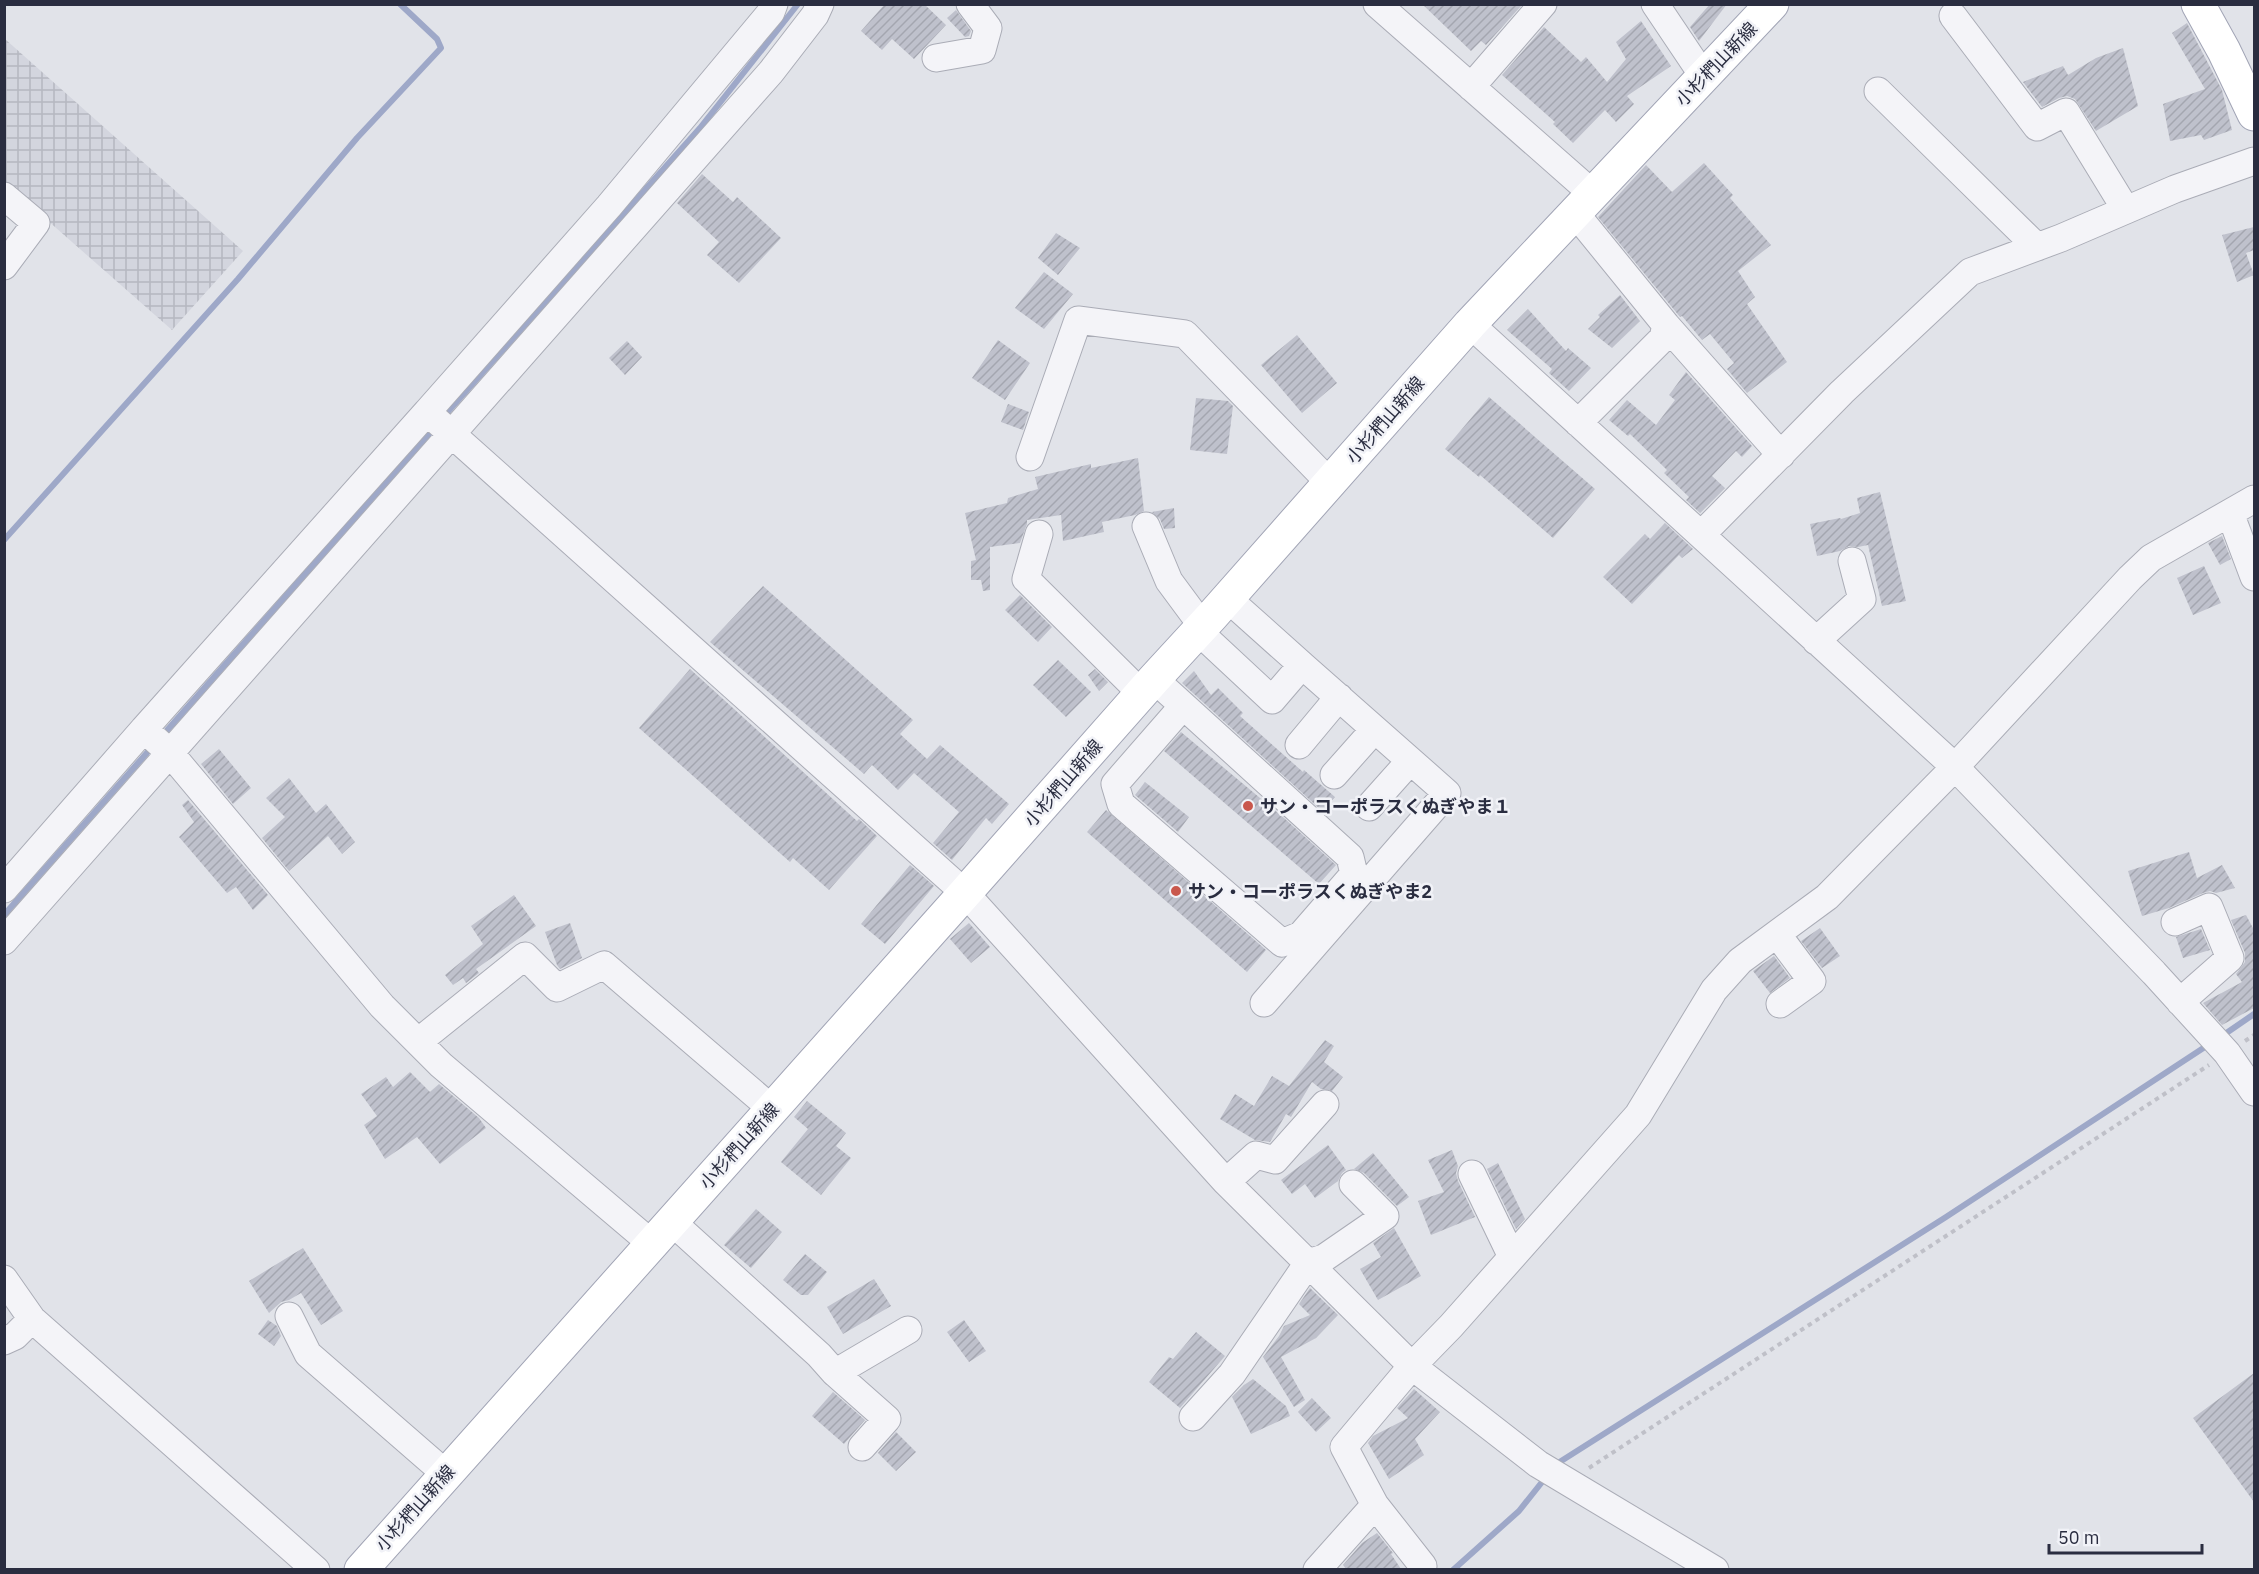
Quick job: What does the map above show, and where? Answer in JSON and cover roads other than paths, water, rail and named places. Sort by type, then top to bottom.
[{"type":"main road","name":"小杉椚山新線","points":[[361,1569],[1470,324],[1772,4]]},
{"type":"main road","points":[[2198,4],[2224,51],[2254,114]]},
{"type":"street","points":[[4,889],[609,206],[771,12],[774,4]]},
{"type":"street","points":[[4,941],[771,72],[815,15],[820,4]]},
{"type":"street","points":[[936,58],[982,50],[988,28],[970,4]]},
{"type":"street","points":[[1377,4],[1471,87],[1584,203],[1666,325],[1780,455]]},
{"type":"street","points":[[1471,87],[1543,4]]},
{"type":"street","points":[[1655,4],[1704,77]]},
{"type":"street","points":[[1953,16],[2037,127],[2066,112],[2126,210]]},
{"type":"street","points":[[1878,92],[2037,247]]},
{"type":"street","points":[[1701,535],[1842,392],[1970,272],[2037,247],[2175,189],[2254,161]]},
{"type":"street","points":[[4,196],[36,224],[4,266]]},
{"type":"street","points":[[1030,457],[1078,320],[1185,334],[1330,483]]},
{"type":"street","points":[[1470,324],[1954,767],[2180,1002],[2227,1053],[2254,1092]]},
{"type":"street","points":[[1578,423],[1663,338],[1666,325]]},
{"type":"street","points":[[427,412],[965,893],[1227,1182],[1412,1366],[1538,1464],[1706,1567]]},
{"type":"street","points":[[1423,1566],[1375,1505],[1344,1447],[1412,1366],[1638,1115],[1714,990],[1740,961],[1827,897],[1954,767],[2151,558],[2254,499]]},
{"type":"street","points":[[2230,513],[2254,577]]},
{"type":"street","points":[[1146,526],[1169,581],[1200,629],[1272,700],[1302,665]]},
{"type":"street","points":[[1039,534],[1026,579],[1148,686],[1183,706],[1350,857],[1353,874],[1301,935],[1282,943],[1121,804],[1116,784],[1183,706]]},
{"type":"street","points":[[1816,641],[1862,599],[1852,561]]},
{"type":"street","points":[[1227,598],[1447,793],[1264,1003]]},
{"type":"street","points":[[1299,745],[1339,698]]},
{"type":"street","points":[[144,729],[170,753],[382,1006],[441,1065],[819,1355],[835,1373],[887,1419],[862,1447]]},
{"type":"street","points":[[1334,775],[1374,730]]},
{"type":"street","points":[[1369,807],[1410,761]]},
{"type":"street","points":[[2175,922],[2209,907],[2230,958],[2180,1002]]},
{"type":"street","points":[[1777,934],[1812,981],[1780,1004]]},
{"type":"street","points":[[418,1042],[525,956],[556,988],[604,965],[772,1109]]},
{"type":"street","points":[[1227,1182],[1256,1155],[1275,1160],[1325,1104]]},
{"type":"street","points":[[1472,1174],[1512,1257]]},
{"type":"street","points":[[1192,1417],[1232,1374],[1308,1263],[1324,1258],[1385,1216],[1353,1184]]},
{"type":"street","points":[[4,1279],[32,1319],[316,1569]]},
{"type":"street","points":[[289,1316],[308,1354],[446,1474]]},
{"type":"street","points":[[4,1341],[15,1336],[32,1319]]},
{"type":"street","points":[[835,1373],[908,1330]]},
{"type":"street","points":[[1317,1569],[1375,1505]]},
{"type":"waterway","points":[[4,540],[238,279],[357,138],[441,48],[437,39],[400,4]]},
{"type":"waterway","points":[[443,417],[700,128],[798,4]]},
{"type":"waterway","points":[[162,736],[435,427]]},
{"type":"waterway","points":[[4,915],[153,746]]},
{"type":"waterway","points":[[2222,1036],[2254,1014]]},
{"type":"waterway","points":[[1554,1467],[1946,1217],[2211,1043]]},
{"type":"waterway","points":[[1453,1570],[1519,1511],[1546,1477]]},
{"type":"place","name":"サン・コーポラスくぬぎやま１","points":[[1248,806]]},
{"type":"place","name":"サン・コーポラスくぬぎやま2","points":[[1176,891]]}]
